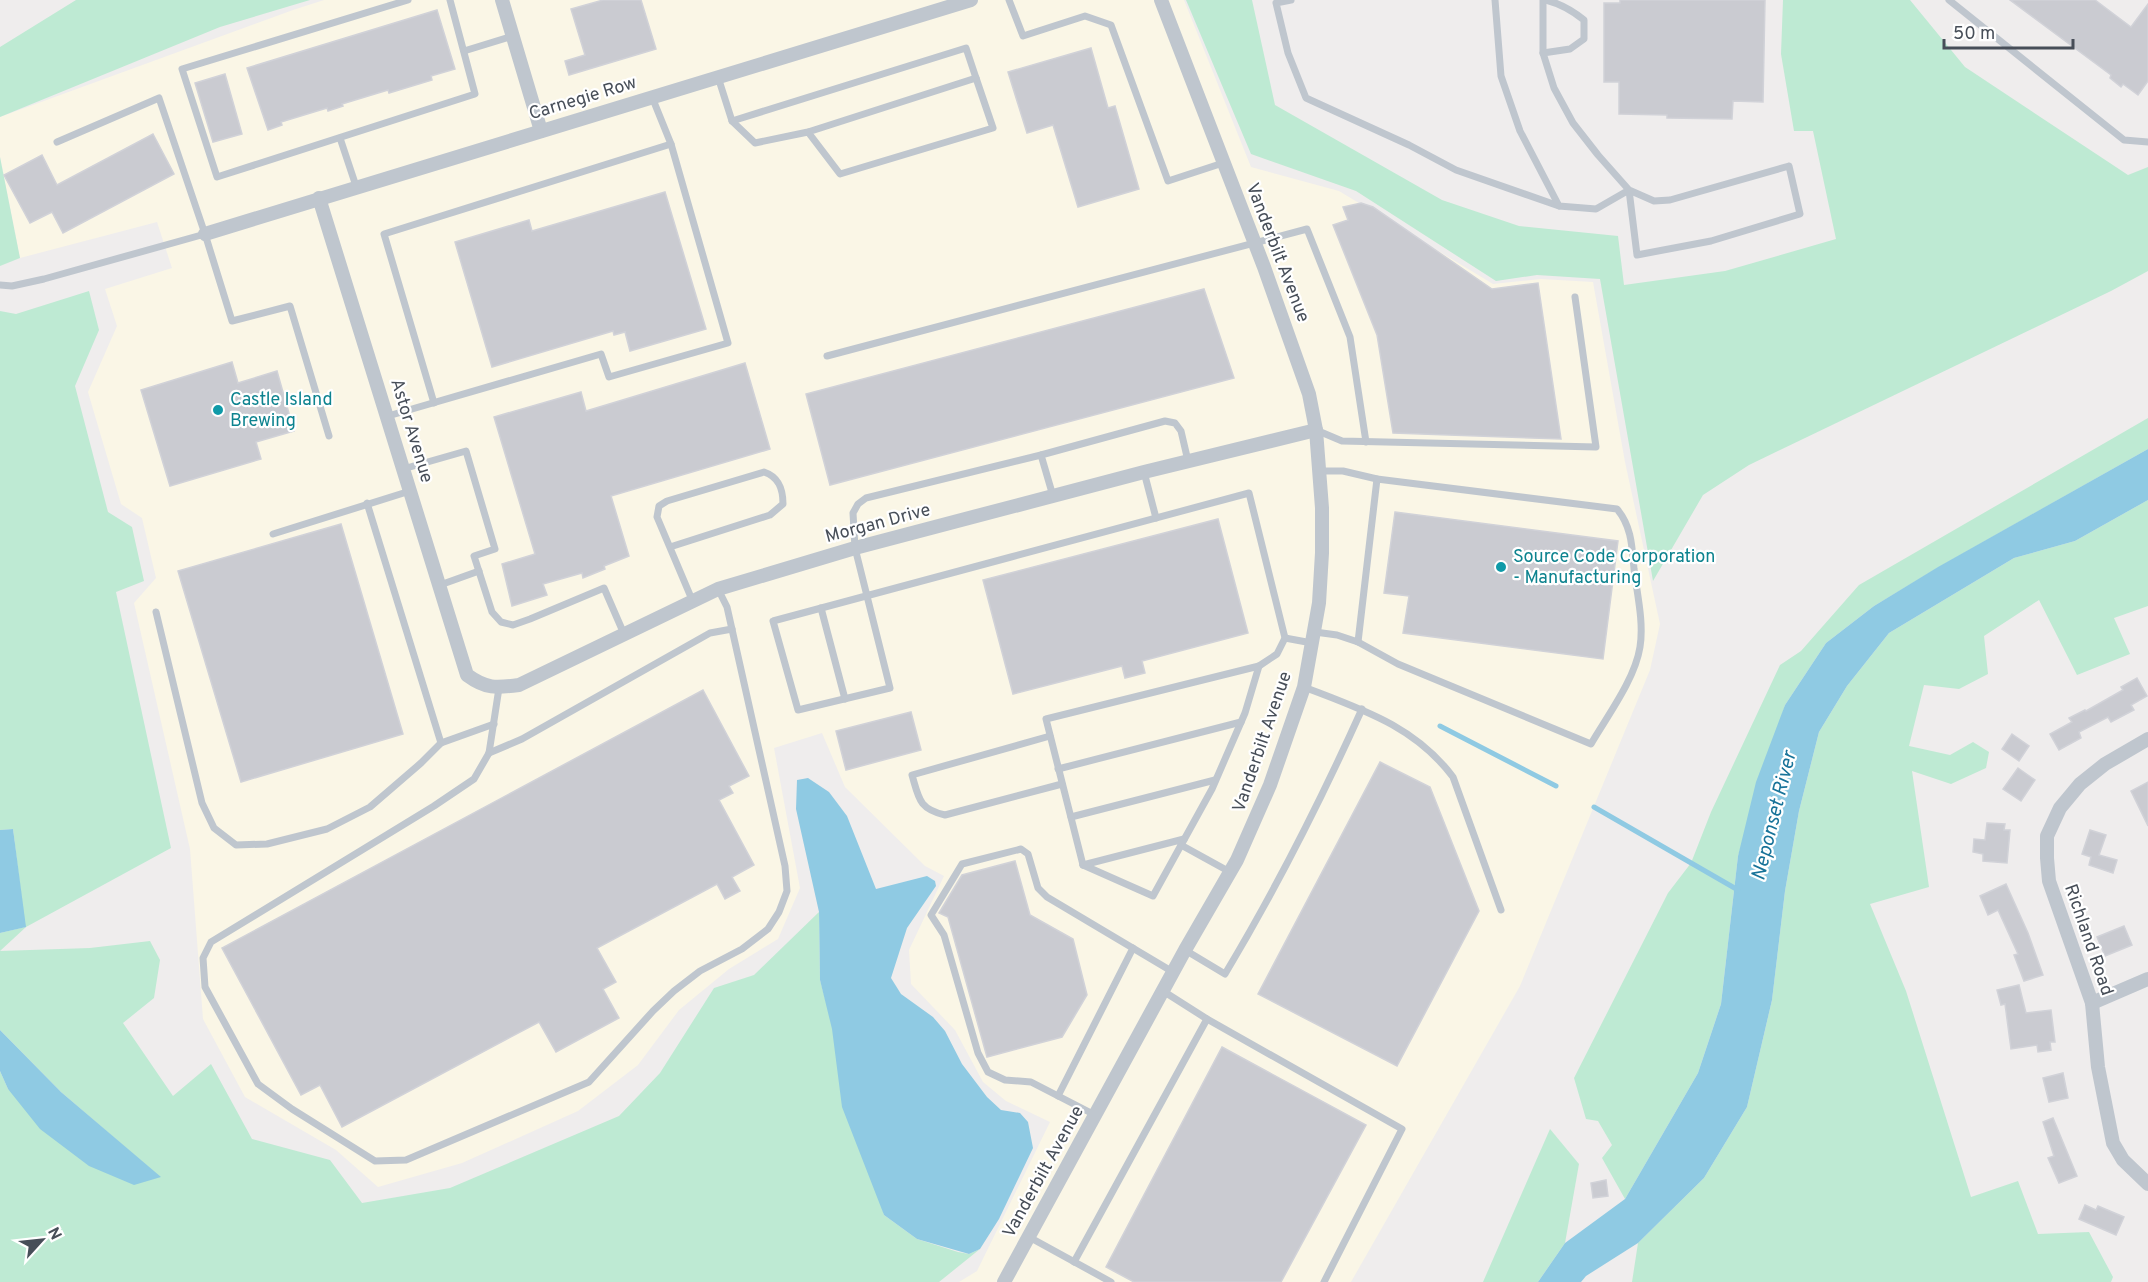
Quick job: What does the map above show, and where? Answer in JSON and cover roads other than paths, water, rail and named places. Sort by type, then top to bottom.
[{"type":"street","points":[[502,0],[541,131]]},
{"type":"street","name":"Vanderbilt Avenue","points":[[1004,1282],[1230,872],[1270,785],[1304,687],[1314,637],[1322,553],[1316,430],[1305,384],[1254,242],[1161,0]]},
{"type":"street","name":"Carnegie Row","points":[[205,234],[966,1]]},
{"type":"street","name":"Astor Avenue","points":[[319,198],[467,675],[481,684],[499,688]]},
{"type":"street","name":"Morgan Drive","points":[[499,688],[519,685],[718,589],[855,548],[1144,472],[1316,430]]},
{"type":"street","name":"Richland Road","points":[[2148,739],[2105,764],[2080,784],[2060,808],[2047,836],[2049,881],[2092,1003],[2098,1067],[2113,1143],[2123,1160],[2148,1184]]},
{"type":"street","points":[[2092,1003],[2148,979]]},
{"type":"lane","points":[[408,0],[182,69],[217,177],[475,94],[450,0]]},
{"type":"lane","points":[[1009,0],[1023,36],[1084,16],[1111,25],[1168,181],[1223,164]]},
{"type":"lane","points":[[1291,0],[1276,3],[1288,53],[1306,98],[1409,145],[1456,170],[1559,206],[1596,209],[1629,190]]},
{"type":"lane","points":[[1495,0],[1501,76],[1520,131],[1559,206]]},
{"type":"lane","points":[[1543,53],[1570,49],[1584,39],[1586,29],[1584,20],[1573,11],[1560,4],[1544,0],[1543,53],[1554,88],[1573,123],[1629,190],[1654,201],[1670,200],[1789,166],[1800,214],[1710,241],[1637,255],[1629,190]]},
{"type":"lane","points":[[1949,0],[2124,140],[2148,142]]},
{"type":"lane","points":[[464,51],[513,36]]},
{"type":"lane","points":[[732,121],[966,48],[993,128],[840,174],[808,132]]},
{"type":"lane","points":[[718,77],[732,121],[755,143],[808,132],[976,78]]},
{"type":"lane","points":[[57,142],[159,98],[232,321],[290,306],[329,436]]},
{"type":"lane","points":[[387,416],[601,354],[609,377],[728,343],[671,144],[651,98]]},
{"type":"lane","points":[[340,138],[356,186]]},
{"type":"lane","points":[[434,403],[384,234],[671,144]]},
{"type":"lane","points":[[827,356],[1307,229],[1350,337],[1366,442]]},
{"type":"lane","points":[[0,285],[12,286],[44,279],[205,234]]},
{"type":"lane","points":[[1316,430],[1342,441],[1596,447],[1575,297]]},
{"type":"lane","points":[[1083,865],[1046,719],[1259,666],[1277,654],[1285,638],[1249,493],[866,596],[821,608],[773,621],[798,710],[890,688],[866,596],[855,548],[853,513],[858,504],[866,498],[1166,421],[1175,423],[1181,431],[1188,461]]},
{"type":"lane","points":[[404,469],[466,451],[495,549],[474,556],[492,612],[501,622],[513,625],[604,588],[624,634]]},
{"type":"lane","points":[[1041,454],[1053,496]]},
{"type":"lane","points":[[1285,638],[1337,635],[1358,642],[1398,664],[1591,744],[1633,670],[1640,647],[1641,631],[1630,536],[1625,519],[1617,509],[1377,479],[1343,471],[1319,471]]},
{"type":"lane","points":[[670,547],[778,511],[783,504],[779,482],[764,472],[667,501],[659,507],[657,517],[693,602]]},
{"type":"lane","points":[[1144,472],[1156,518]]},
{"type":"lane","points":[[1358,642],[1377,479]]},
{"type":"lane","points":[[273,534],[410,491]]},
{"type":"lane","points":[[367,503],[441,743]]},
{"type":"lane","points":[[440,585],[479,571]]},
{"type":"lane","points":[[499,688],[489,753],[474,779],[434,806],[211,942],[202,958],[205,987],[258,1084],[292,1109],[375,1161],[406,1161],[589,1082],[652,1011],[674,991],[700,970],[742,950],[768,929],[779,912],[787,891],[785,866],[727,607],[718,589]]},
{"type":"lane","points":[[821,608],[845,699]]},
{"type":"lane","points":[[156,612],[202,803],[214,828],[236,845],[267,844],[327,829],[370,807],[441,743],[494,724]]},
{"type":"lane","points":[[489,753],[522,739],[710,633],[732,629]]},
{"type":"lane","points":[[1083,865],[1153,896],[1215,780],[1241,722],[1259,666]]},
{"type":"lane","points":[[1304,687],[1362,709],[1409,734],[1439,759],[1453,777],[1501,910]]},
{"type":"lane","points":[[1185,950],[1225,974],[1258,919],[1328,786],[1362,709]]},
{"type":"lane","points":[[1058,769],[1241,722]]},
{"type":"lane","points":[[1050,736],[912,775],[920,802],[932,812],[945,815],[1062,784]]},
{"type":"lane","points":[[1071,817],[1215,780]]},
{"type":"lane","points":[[1083,865],[1182,842],[1230,872]]},
{"type":"lane","points":[[1095,1115],[1031,1082],[1005,1080],[988,1072],[978,1053],[944,935],[931,915],[962,864],[1021,849],[1028,854],[1038,888],[1047,897],[1173,972]]},
{"type":"lane","points":[[1058,1096],[1133,948]]},
{"type":"lane","points":[[1163,991],[1207,1019],[1402,1130],[1323,1282]]},
{"type":"lane","points":[[1074,1262],[1207,1019]]},
{"type":"lane","points":[[1029,1237],[1111,1282]]},
{"type":"water","name":"Neponset River","points":[[2148,449],[2148,500],[2075,541],[2014,558],[1889,633],[1847,686],[1819,732],[1799,811],[1785,891],[1772,1000],[1747,1107],[1704,1178],[1638,1243],[1586,1276],[1581,1282],[1538,1282],[1565,1243],[1625,1199],[1698,1073],[1721,1004],[1738,856],[1756,782],[1785,705],[1826,643],[1874,606],[1938,567]]},
{"type":"water","points":[[808,778],[829,792],[847,816],[876,889],[927,876],[935,881],[936,886],[907,928],[891,978],[901,994],[933,1017],[945,1031],[962,1064],[987,1097],[1001,1110],[1020,1113],[1028,1122],[1033,1148],[999,1219],[980,1249],[969,1254],[917,1239],[884,1215],[842,1107],[832,1029],[820,980],[819,912],[796,809],[797,780]]},
{"type":"water","points":[[13,829],[26,927],[0,933],[0,830]]},
{"type":"water","points":[[0,1030],[61,1092],[161,1177],[134,1185],[89,1166],[40,1129],[8,1089],[0,1071]]},
{"type":"waterway","points":[[1440,726],[1556,786]]},
{"type":"waterway","points":[[1594,807],[1738,890]]},
{"type":"place","name":"Castle Island Brewing","points":[[218,410]]},
{"type":"place","name":"Source Code Corporation - Manufacturing","points":[[1501,567]]}]
